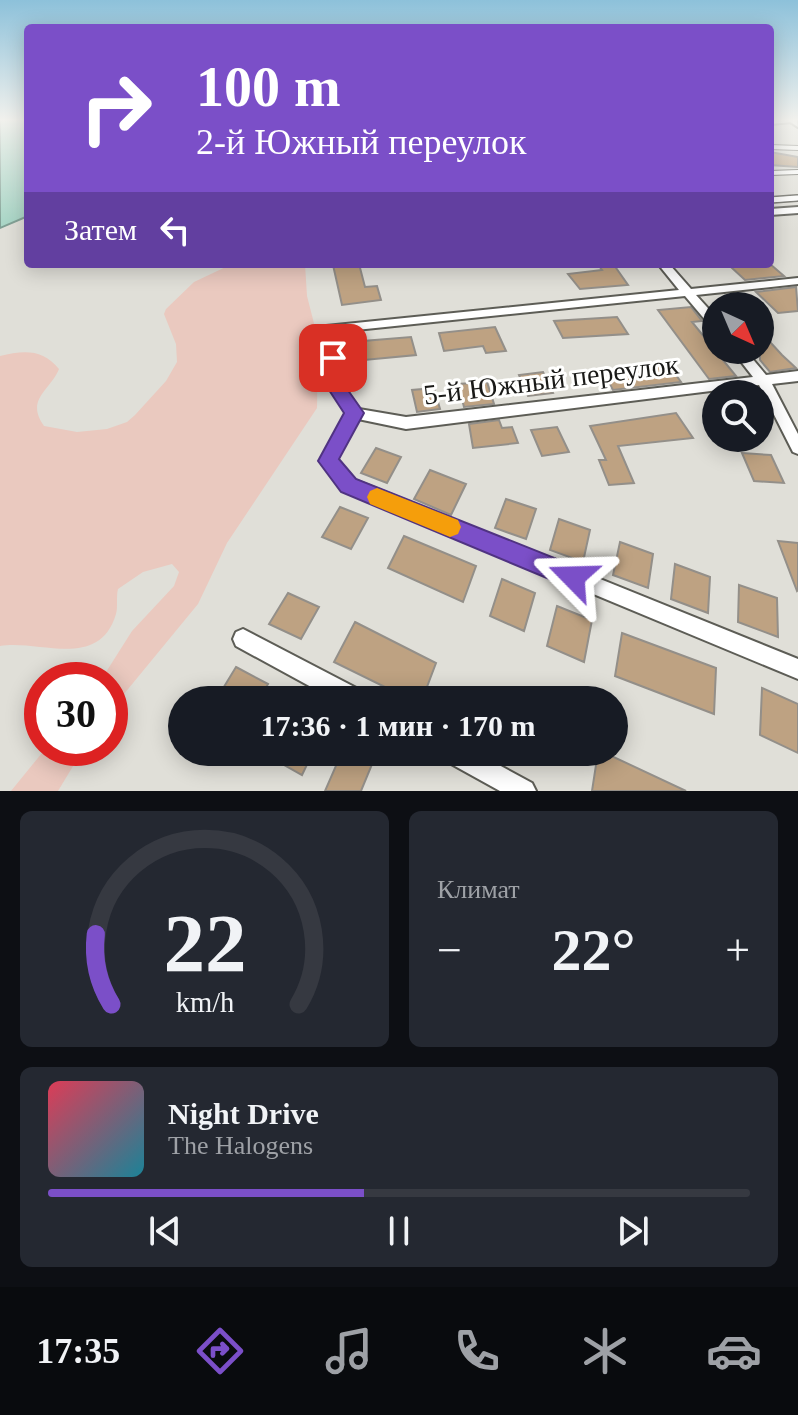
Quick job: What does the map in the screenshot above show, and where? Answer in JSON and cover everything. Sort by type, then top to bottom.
[{"type":"street","points":[[774,212],[798,210]]},
{"type":"street","points":[[666,268],[702,309]]},
{"type":"street","points":[[798,281],[330,329],[336,387],[354,413],[328,461],[349,485],[798,669]]},
{"type":"street","points":[[750,364],[763,380]]},
{"type":"street","name":"5-й Южный переулок","points":[[763,380],[798,376]]},
{"type":"street","name":"5-й Южный переулок","points":[[354,413],[406,423],[702,387]]},
{"type":"street","points":[[774,401],[798,448]]},
{"type":"street","points":[[243,639],[330,686]]},
{"type":"street","points":[[478,766],[524,791]]},
{"type":"lane","points":[[774,173],[798,172]]},
{"type":"lane","points":[[774,200],[798,198]]},
{"type":"shaded area","points":[[0,156],[24,156],[24,218],[0,228]]},
{"type":"shaded area","points":[[224,268],[305,268],[307,296],[318,339],[317,408],[227,543],[198,604],[128,689],[128,662],[112,662],[132,631],[174,586],[179,572],[172,564],[143,572],[118,589],[116,614],[108,631],[96,642],[66,649],[0,646],[0,356],[32,353],[53,362],[59,369],[38,402],[39,417],[44,426],[77,432],[107,429],[127,422],[135,415],[166,381],[177,362],[176,344],[164,314],[194,282]]},
{"type":"shaded area","points":[[31,766],[73,766],[58,791],[11,791]]},
{"type":"building","points":[[774,156],[798,157],[798,167],[774,165]]},
{"type":"building","points":[[774,267],[784,276],[745,280],[732,268]]},
{"type":"building","points":[[334,268],[360,268],[365,287],[377,286],[381,300],[342,305]]},
{"type":"building","points":[[600,268],[616,268],[628,285],[580,289],[568,274],[602,270]]},
{"type":"building","points":[[796,287],[798,311],[778,313],[774,309],[774,292],[756,292]]},
{"type":"building","points":[[691,307],[702,321],[692,322],[702,334],[702,364],[726,364],[736,376],[709,379],[658,310]]},
{"type":"building","points":[[617,317],[628,334],[563,338],[554,321]]},
{"type":"building","points":[[495,327],[506,351],[486,353],[483,346],[444,351],[439,333]]},
{"type":"building","points":[[411,337],[416,355],[354,361],[351,342]]},
{"type":"building","points":[[774,346],[796,368],[770,372],[763,364],[774,364]]},
{"type":"building","points":[[668,364],[681,382],[613,390],[603,372]]},
{"type":"building","points":[[543,372],[553,393],[528,396],[519,375]]},
{"type":"building","points":[[487,382],[494,404],[464,407],[458,384]]},
{"type":"building","points":[[434,388],[440,409],[417,412],[412,390]]},
{"type":"building","points":[[676,413],[693,438],[618,446],[634,483],[609,485],[599,460],[606,460],[590,426]]},
{"type":"building","points":[[499,420],[502,428],[512,427],[518,443],[473,448],[469,424]]},
{"type":"building","points":[[557,427],[569,452],[542,456],[531,430]]},
{"type":"building","points":[[376,448],[401,457],[387,483],[361,473]]},
{"type":"building","points":[[742,453],[771,455],[784,483],[754,481]]},
{"type":"building","points":[[430,470],[466,484],[451,515],[414,499]]},
{"type":"building","points":[[506,499],[536,509],[526,539],[495,528]]},
{"type":"building","points":[[340,507],[368,518],[351,549],[322,537]]},
{"type":"building","points":[[559,519],[590,530],[583,562],[550,550]]},
{"type":"building","points":[[404,536],[476,566],[463,602],[388,568]]},
{"type":"building","points":[[778,541],[798,543],[797,591]]},
{"type":"building","points":[[620,542],[653,554],[648,588],[613,575]]},
{"type":"building","points":[[675,564],[710,577],[708,613],[671,599]]},
{"type":"building","points":[[502,579],[535,593],[524,631],[490,616]]},
{"type":"building","points":[[739,585],[777,598],[778,637],[738,622]]},
{"type":"building","points":[[288,593],[319,607],[301,639],[269,624]]},
{"type":"building","points":[[557,606],[592,620],[584,662],[547,646]]},
{"type":"building","points":[[355,622],[436,663],[427,686],[383,686],[334,662]]},
{"type":"building","points":[[622,633],[716,668],[714,714],[615,676]]},
{"type":"building","points":[[236,667],[268,684],[267,686],[224,686]]},
{"type":"building","points":[[762,688],[798,704],[798,753],[760,735]]},
{"type":"building","points":[[628,764],[686,791],[592,791],[596,766]]},
{"type":"building","points":[[286,766],[306,766],[302,775]]},
{"type":"building","points":[[336,766],[371,766],[361,791],[325,791]]},
{"type":"slow traffic","points":[[377,497],[450,527]]},
{"type":"route","points":[[333,358],[336,387],[354,413],[328,461],[349,485],[573,577]]}]
